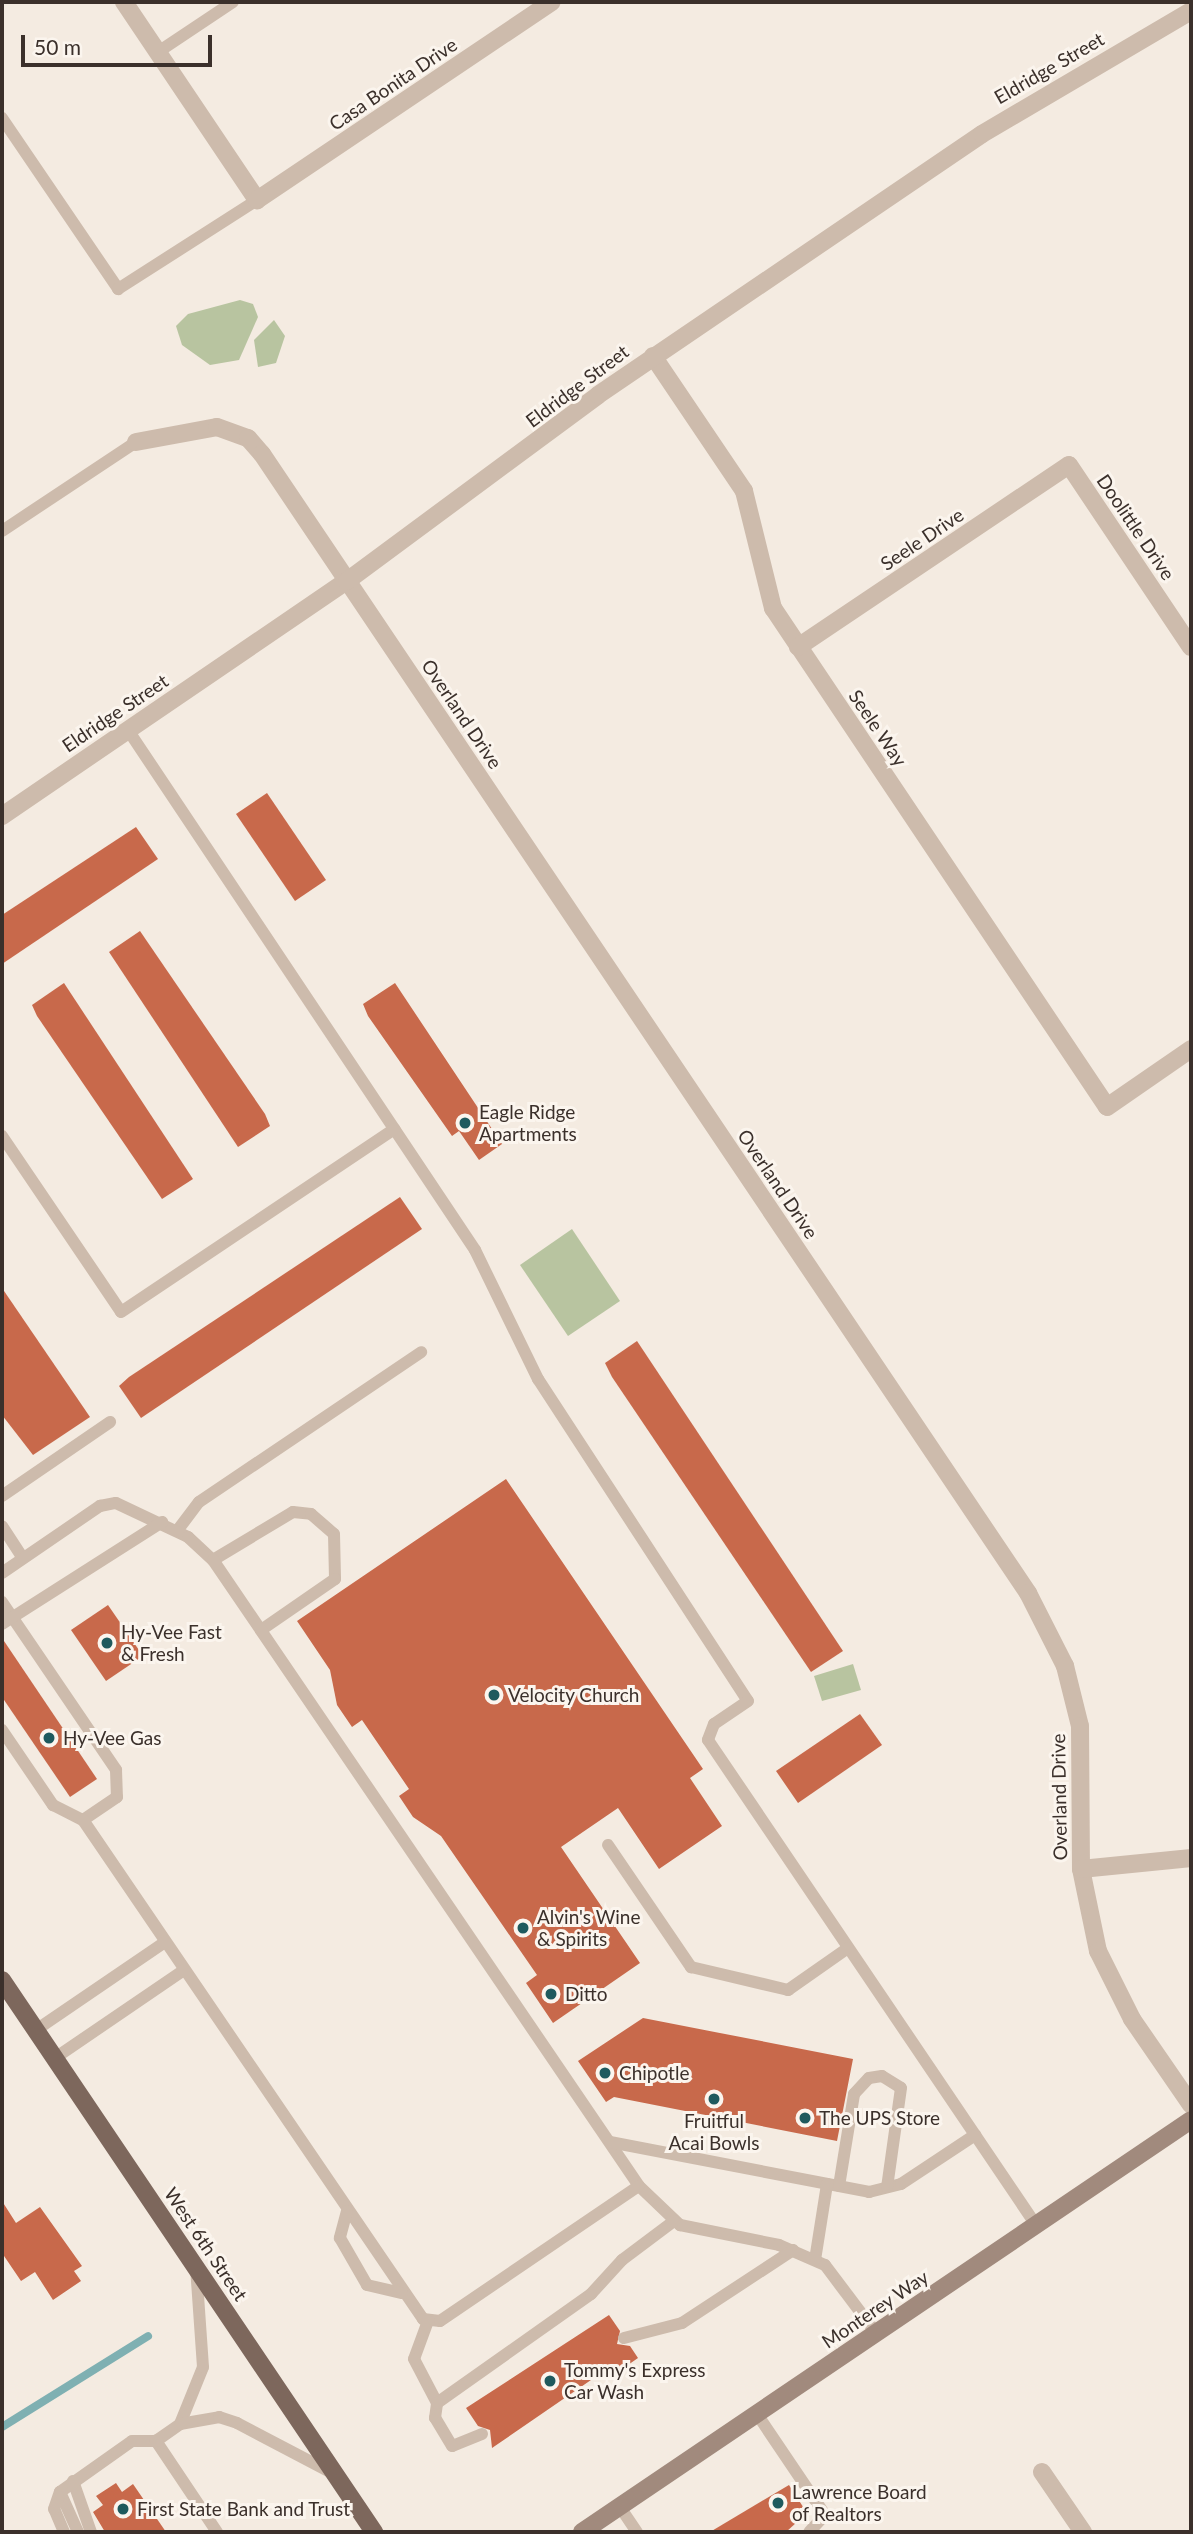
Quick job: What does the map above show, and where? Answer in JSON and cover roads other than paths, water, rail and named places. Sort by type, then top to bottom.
[{"type":"main road","name":"West 6th Street","points":[[2,1980],[374,2532]]},
{"type":"street","points":[[124,2],[257,200]]},
{"type":"street","name":"Casa Bonita Drive","points":[[257,200],[552,2]]},
{"type":"street","name":"Eldridge Street","points":[[2,816],[347,582],[653,356],[1051,89],[1191,11]]},
{"type":"street","name":"Seele Way","points":[[653,356],[744,491],[773,608],[1107,1107],[1191,1049]]},
{"type":"street","name":"Overland Drive","points":[[136,442],[217,427],[248,438],[1028,1593],[1065,1666],[1080,1726],[1081,1869],[1088,1915],[1111,1983],[1191,2105]]},
{"type":"street","name":"Seele Drive","points":[[798,647],[1069,465]]},
{"type":"street","name":"Doolittle Drive","points":[[1069,465],[1191,647]]},
{"type":"street","points":[[1081,1869],[1191,1858]]},
{"type":"street","name":"Monterey Way","points":[[582,2532],[1191,2120]]},
{"type":"street","points":[[1042,2472],[1083,2532]]},
{"type":"lane","points":[[158,52],[233,2]]},
{"type":"lane","points":[[2,118],[118,289],[257,200]]},
{"type":"lane","points":[[2,531],[136,442]]},
{"type":"lane","points":[[128,730],[474,1250],[538,1379],[748,1701],[714,1724],[708,1740],[1036,2225]]},
{"type":"lane","points":[[2,1136],[121,1312],[394,1129]]},
{"type":"lane","points":[[177,1531],[199,1502],[421,1352]]},
{"type":"lane","points":[[2,1496],[110,1422]]},
{"type":"lane","points":[[2,1573],[100,1506],[116,1503],[162,1522],[214,1560],[639,2186],[674,2221],[699,2232],[793,2249],[815,2260],[842,2283],[876,2333]]},
{"type":"lane","points":[[214,1560],[293,1512],[311,1514],[334,1534],[340,1564],[335,1579],[261,1630]]},
{"type":"lane","points":[[7,1621],[162,1522]]},
{"type":"lane","points":[[2,1526],[23,1558]]},
{"type":"lane","points":[[2,1602],[7,1621],[116,1770],[117,1797],[83,1821]]},
{"type":"lane","points":[[2,1730],[53,1805],[83,1821],[402,2293],[428,2321],[440,2321],[639,2186]]},
{"type":"lane","points":[[608,1845],[691,1967],[788,1990],[848,1948]]},
{"type":"lane","points":[[36,2030],[165,1942]]},
{"type":"lane","points":[[55,2058],[184,1970]]},
{"type":"lane","points":[[815,2260],[858,2086],[869,2078],[895,2079],[901,2103],[887,2187]]},
{"type":"lane","points":[[610,2142],[869,2192],[887,2187],[975,2135]]},
{"type":"lane","points":[[347,2211],[341,2238],[353,2264],[380,2292],[402,2293]]},
{"type":"lane","points":[[437,2403],[591,2294],[622,2260],[674,2221]]},
{"type":"lane","points":[[624,2338],[682,2323],[793,2249]]},
{"type":"lane","points":[[180,2424],[203,2367],[195,2267]]},
{"type":"lane","points":[[428,2321],[414,2359],[437,2403],[435,2418],[452,2446],[482,2434]]},
{"type":"lane","points":[[757,2414],[825,2515],[809,2532]]},
{"type":"lane","points":[[64,2532],[54,2509],[60,2492],[132,2441],[156,2441],[180,2424],[219,2417],[237,2423],[336,2475]]},
{"type":"lane","points":[[156,2441],[218,2532]]},
{"type":"lane","points":[[73,2481],[91,2532]]},
{"type":"lane","points":[[60,2492],[78,2532]]},
{"type":"lane","points":[[620,2507],[637,2532]]},
{"type":"waterway","points":[[2,2427],[148,2336]]},
{"type":"place","name":"Eagle Ridge Apartments","points":[[465,1123]]},
{"type":"place","name":"Hy-Vee Fast & Fresh","points":[[107,1643]]},
{"type":"place","name":"Velocity Church","points":[[494,1695]]},
{"type":"place","name":"Hy-Vee Gas","points":[[49,1738]]},
{"type":"place","name":"Alvin's Wine & Spirits","points":[[523,1928]]},
{"type":"place","name":"Ditto","points":[[551,1994]]},
{"type":"place","name":"Chipotle","points":[[605,2073]]},
{"type":"place","name":"Fruitful Acai Bowls","points":[[714,2099]]},
{"type":"place","name":"The UPS Store","points":[[805,2118]]},
{"type":"place","name":"Tommy's Express Car Wash","points":[[550,2381]]},
{"type":"place","name":"Lawrence Board of Realtors","points":[[778,2503]]},
{"type":"place","name":"First State Bank and Trust","points":[[123,2509]]}]
